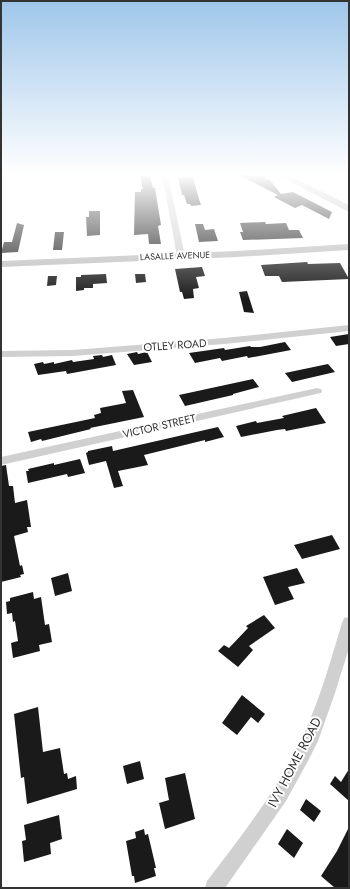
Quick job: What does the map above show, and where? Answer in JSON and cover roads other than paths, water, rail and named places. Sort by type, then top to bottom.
[{"type":"main road","name":"LASALLE AVENUE","points":[[1,264],[236,254],[349,247]]},
{"type":"street","points":[[173,216],[181,256]]},
{"type":"street","name":"OTLEY ROAD","points":[[1,354],[81,352],[224,341],[349,328]]},
{"type":"street","name":"VICTOR STREET","points":[[1,461],[317,391]]},
{"type":"street","name":"IVY HOME ROAD","points":[[214,888],[279,796],[311,736],[331,686],[349,623]]}]
